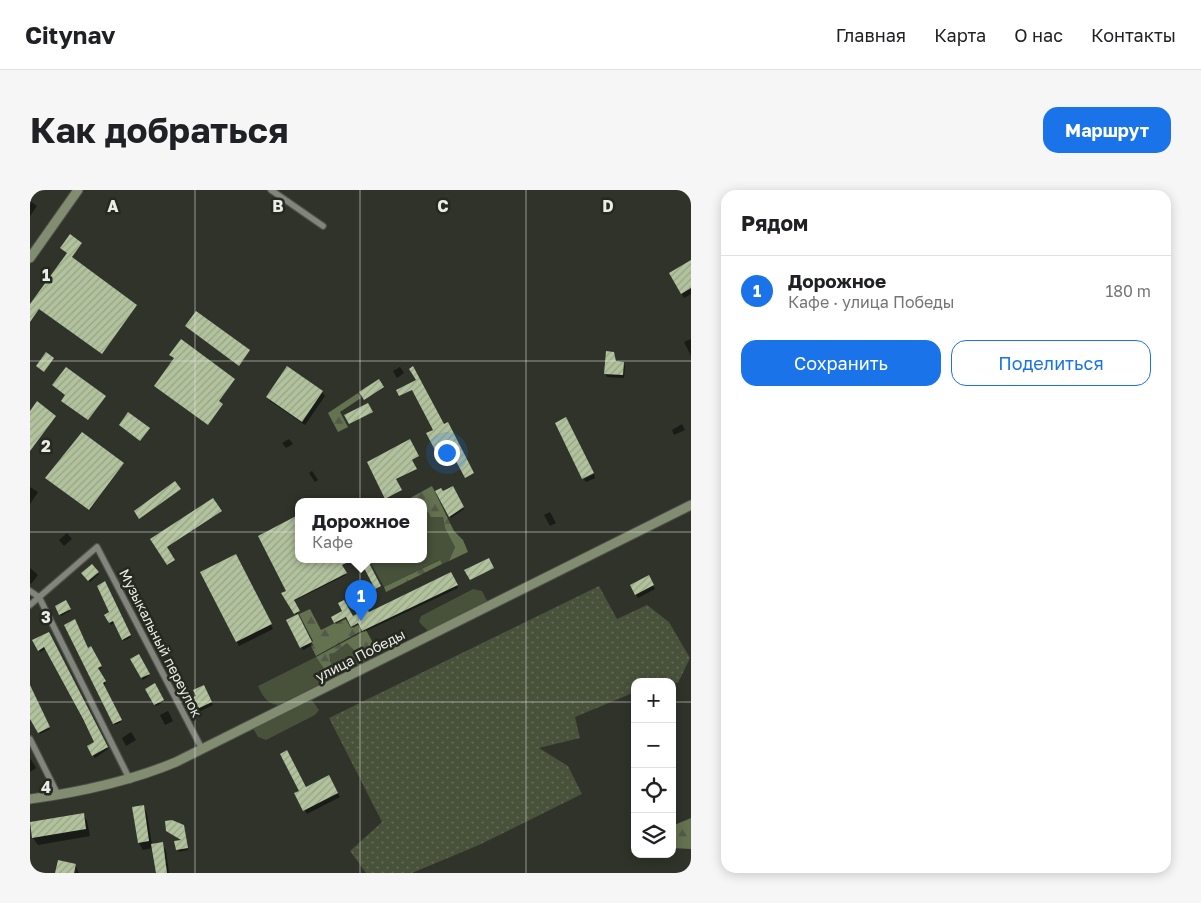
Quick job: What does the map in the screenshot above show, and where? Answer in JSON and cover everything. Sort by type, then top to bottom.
[{"type":"main road","points":[[30,258],[78,190]]},
{"type":"main road","name":"улица Победы","points":[[30,799],[92,790],[130,780],[176,762],[691,505]]},
{"type":"street","points":[[271,190],[322,226]]},
{"type":"street","name":"Музыкальный переулок","points":[[39,597],[97,547],[202,749]]},
{"type":"street","points":[[30,591],[39,597],[130,780]]},
{"type":"street","points":[[30,605],[39,597]]},
{"type":"street","points":[[30,739],[58,795]]},
{"type":"green space","points":[[358,393],[361,398],[340,412],[348,427],[338,432],[328,413]]},
{"type":"green space","points":[[432,486],[454,531],[463,540],[468,552],[449,561],[455,547],[445,528],[443,517],[431,517],[427,512],[427,498],[410,498]]},
{"type":"green space","points":[[427,512],[443,517],[445,528],[452,538],[455,547],[449,561],[442,564],[439,560],[384,587],[371,563],[427,563]]},
{"type":"green space","points":[[440,560],[442,564],[386,592],[384,587]]},
{"type":"green space","points":[[599,586],[617,619],[647,605],[669,622],[690,658],[678,683],[676,683],[676,678],[631,678],[631,694],[575,717],[580,738],[539,748],[568,766],[582,794],[479,845],[412,873],[366,873],[350,851],[382,822],[329,718]]},
{"type":"green space","points":[[473,589],[482,591],[488,603],[430,633],[419,622],[421,616]]},
{"type":"green space","points":[[310,609],[321,630],[345,618],[351,628],[358,624],[361,631],[316,656],[310,644],[313,641],[299,614]]},
{"type":"green space","points":[[366,630],[373,643],[365,653],[359,655],[347,643],[334,653],[329,654],[332,669],[325,670],[316,657]]},
{"type":"green space","points":[[347,642],[365,653],[373,643],[378,652],[372,659],[278,705],[268,701],[261,693],[258,686],[316,657],[325,670],[331,661],[328,654],[334,653]]},
{"type":"green space","points":[[307,693],[319,710],[315,715],[266,740],[258,737],[251,725]]},
{"type":"green space","points":[[691,818],[691,849],[676,848],[676,824]]},
{"type":"building","points":[[70,234],[82,243],[72,257],[137,305],[102,354],[39,309],[30,322],[30,304],[67,253],[60,248]]},
{"type":"building","points":[[691,260],[691,288],[681,294],[669,273]]},
{"type":"building","points":[[196,311],[250,350],[239,366],[185,326]]},
{"type":"building","points":[[181,339],[235,379],[219,401],[223,404],[208,425],[154,386],[174,358],[169,355]]},
{"type":"building","points":[[606,351],[614,352],[616,361],[624,362],[623,375],[604,374]]},
{"type":"building","points":[[46,352],[54,358],[44,372],[36,366]]},
{"type":"building","points":[[287,366],[323,391],[302,422],[266,397]]},
{"type":"building","points":[[413,366],[444,424],[448,422],[474,473],[465,478],[448,446],[436,452],[426,433],[433,430],[412,390],[399,396],[396,390],[416,380],[409,369]]},
{"type":"building","points":[[66,367],[106,396],[88,420],[61,401],[65,395],[52,385]]},
{"type":"building","points":[[379,379],[384,387],[364,400],[359,392]]},
{"type":"building","points":[[37,401],[56,416],[30,451],[30,411]]},
{"type":"building","points":[[368,403],[373,412],[349,424],[344,415]]},
{"type":"building","points":[[128,412],[150,428],[140,441],[119,425]]},
{"type":"building","points":[[566,417],[594,473],[582,479],[555,423]]},
{"type":"building","points":[[82,432],[124,463],[89,510],[45,478]]},
{"type":"building","points":[[410,439],[419,456],[412,460],[417,469],[396,479],[402,490],[387,498],[385,498],[367,462]]},
{"type":"building","points":[[175,481],[181,489],[139,519],[134,511]]},
{"type":"building","points":[[453,486],[464,507],[449,517],[435,491],[441,488],[443,491]]},
{"type":"building","points":[[213,498],[222,511],[167,547],[175,560],[167,565],[150,539]]},
{"type":"building","points":[[295,517],[295,563],[346,563],[342,565],[347,573],[294,600],[300,611],[294,614],[281,593],[286,591],[258,536]]},
{"type":"building","points":[[236,554],[272,624],[236,642],[200,572]]},
{"type":"building","points":[[489,558],[494,568],[470,580],[464,570]]},
{"type":"building","points":[[369,563],[381,586],[375,589],[363,566]]},
{"type":"building","points":[[92,564],[99,572],[88,581],[81,573]]},
{"type":"building","points":[[451,572],[458,585],[362,631],[358,623],[351,627],[346,617],[334,623],[331,617],[342,611],[338,603],[344,600],[353,616],[367,608],[369,612]]},
{"type":"building","points":[[649,575],[654,585],[635,595],[630,585]]},
{"type":"building","points":[[105,581],[131,635],[122,640],[113,621],[109,623],[104,615],[109,612],[97,586]]},
{"type":"building","points":[[66,600],[71,609],[59,615],[55,606]]},
{"type":"building","points":[[298,614],[312,642],[300,648],[286,620]]},
{"type":"building","points":[[75,619],[88,648],[91,646],[102,666],[98,668],[106,681],[103,683],[122,720],[113,724],[64,625]]},
{"type":"building","points":[[49,632],[108,747],[92,756],[87,746],[94,742],[83,719],[44,647],[38,651],[32,640]]},
{"type":"building","points":[[139,654],[150,674],[141,678],[130,659]]},
{"type":"building","points":[[155,683],[164,700],[154,705],[145,689]]},
{"type":"building","points":[[30,685],[50,727],[38,733],[30,719]]},
{"type":"building","points":[[204,685],[212,702],[197,709],[191,698],[196,696],[193,690]]},
{"type":"building","points":[[287,750],[306,787],[329,775],[338,793],[303,811],[294,793],[299,791],[280,754]]},
{"type":"building","points":[[144,805],[149,841],[138,843],[132,807]]},
{"type":"building","points":[[84,813],[86,829],[32,838],[30,822]]},
{"type":"building","points":[[172,820],[184,825],[188,848],[176,850],[174,841],[181,840],[166,831],[165,821]]},
{"type":"building","points":[[163,842],[167,873],[156,873],[151,844]]},
{"type":"building","points":[[58,860],[76,864],[74,873],[55,873]]},
{"type":"place","name":"Дорожное","points":[[361,621]]}]
